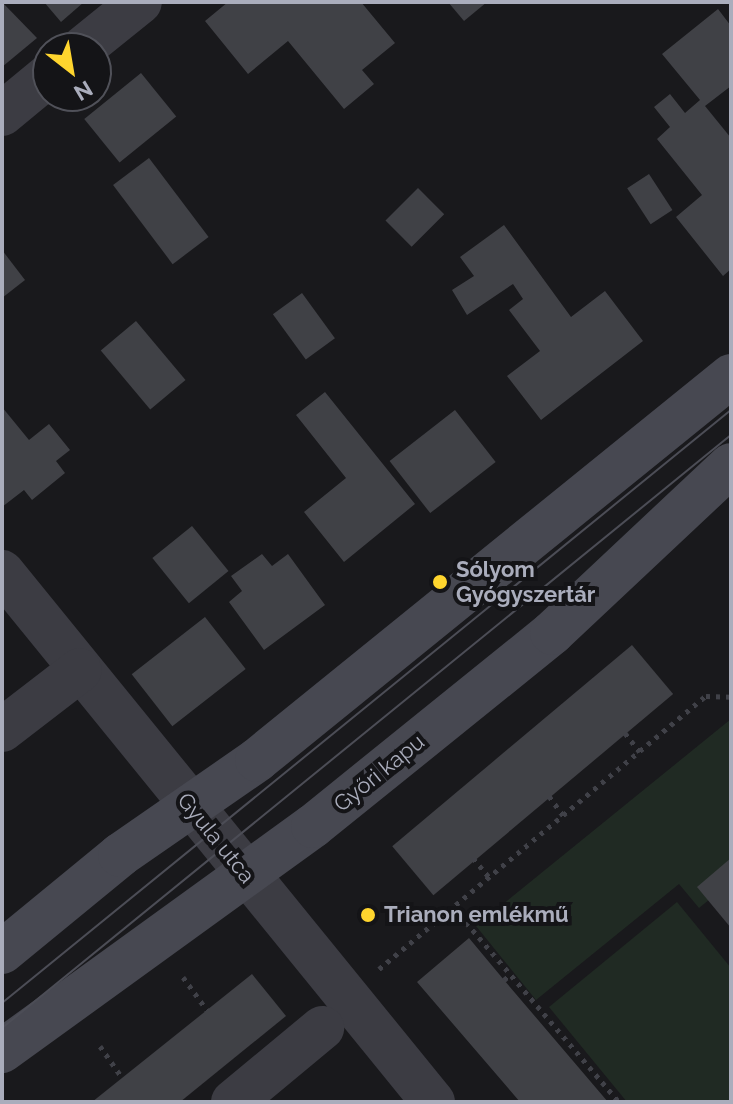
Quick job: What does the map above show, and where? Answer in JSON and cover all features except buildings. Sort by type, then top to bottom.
[{"type":"street","points":[[103,32],[140,2]]},
{"type":"street","points":[[2,114],[32,89]]},
{"type":"street","points":[[2,952],[120,855],[192,808],[731,376]]},
{"type":"street","name":"Győri kapu","points":[[2,1051],[244,874],[552,633],[731,465]]},
{"type":"street","name":"Gyula utca","points":[[2,572],[244,874],[433,1102]]},
{"type":"street","points":[[2,730],[80,670]]},
{"type":"street","points":[[233,1102],[322,1028]]},
{"type":"path","points":[[365,979],[706,696],[731,697]]},
{"type":"path","points":[[625,733],[640,752]]},
{"type":"path","points":[[549,796],[563,815]]},
{"type":"path","points":[[473,858],[489,877]]},
{"type":"path","points":[[453,907],[619,1102]]},
{"type":"path","points":[[504,980],[511,974]]},
{"type":"path","points":[[183,977],[207,1010]]},
{"type":"path","points":[[100,1046],[122,1078]]},
{"type":"path","points":[[573,1060],[579,1056]]},
{"type":"shaded area","points":[[731,719],[731,882],[699,908],[679,884],[536,1000],[476,926]]},
{"type":"shaded area","points":[[677,902],[731,968],[730,1102],[627,1102],[549,1007]]},
{"type":"tram line","points":[[2,1003],[731,410]]},
{"type":"tram line","points":[[2,1028],[731,435]]},
{"type":"place","name":"Sólyom Gyógyszertár","points":[[440,582]]},
{"type":"place","name":"Trianon emlékmű","points":[[368,915]]}]
